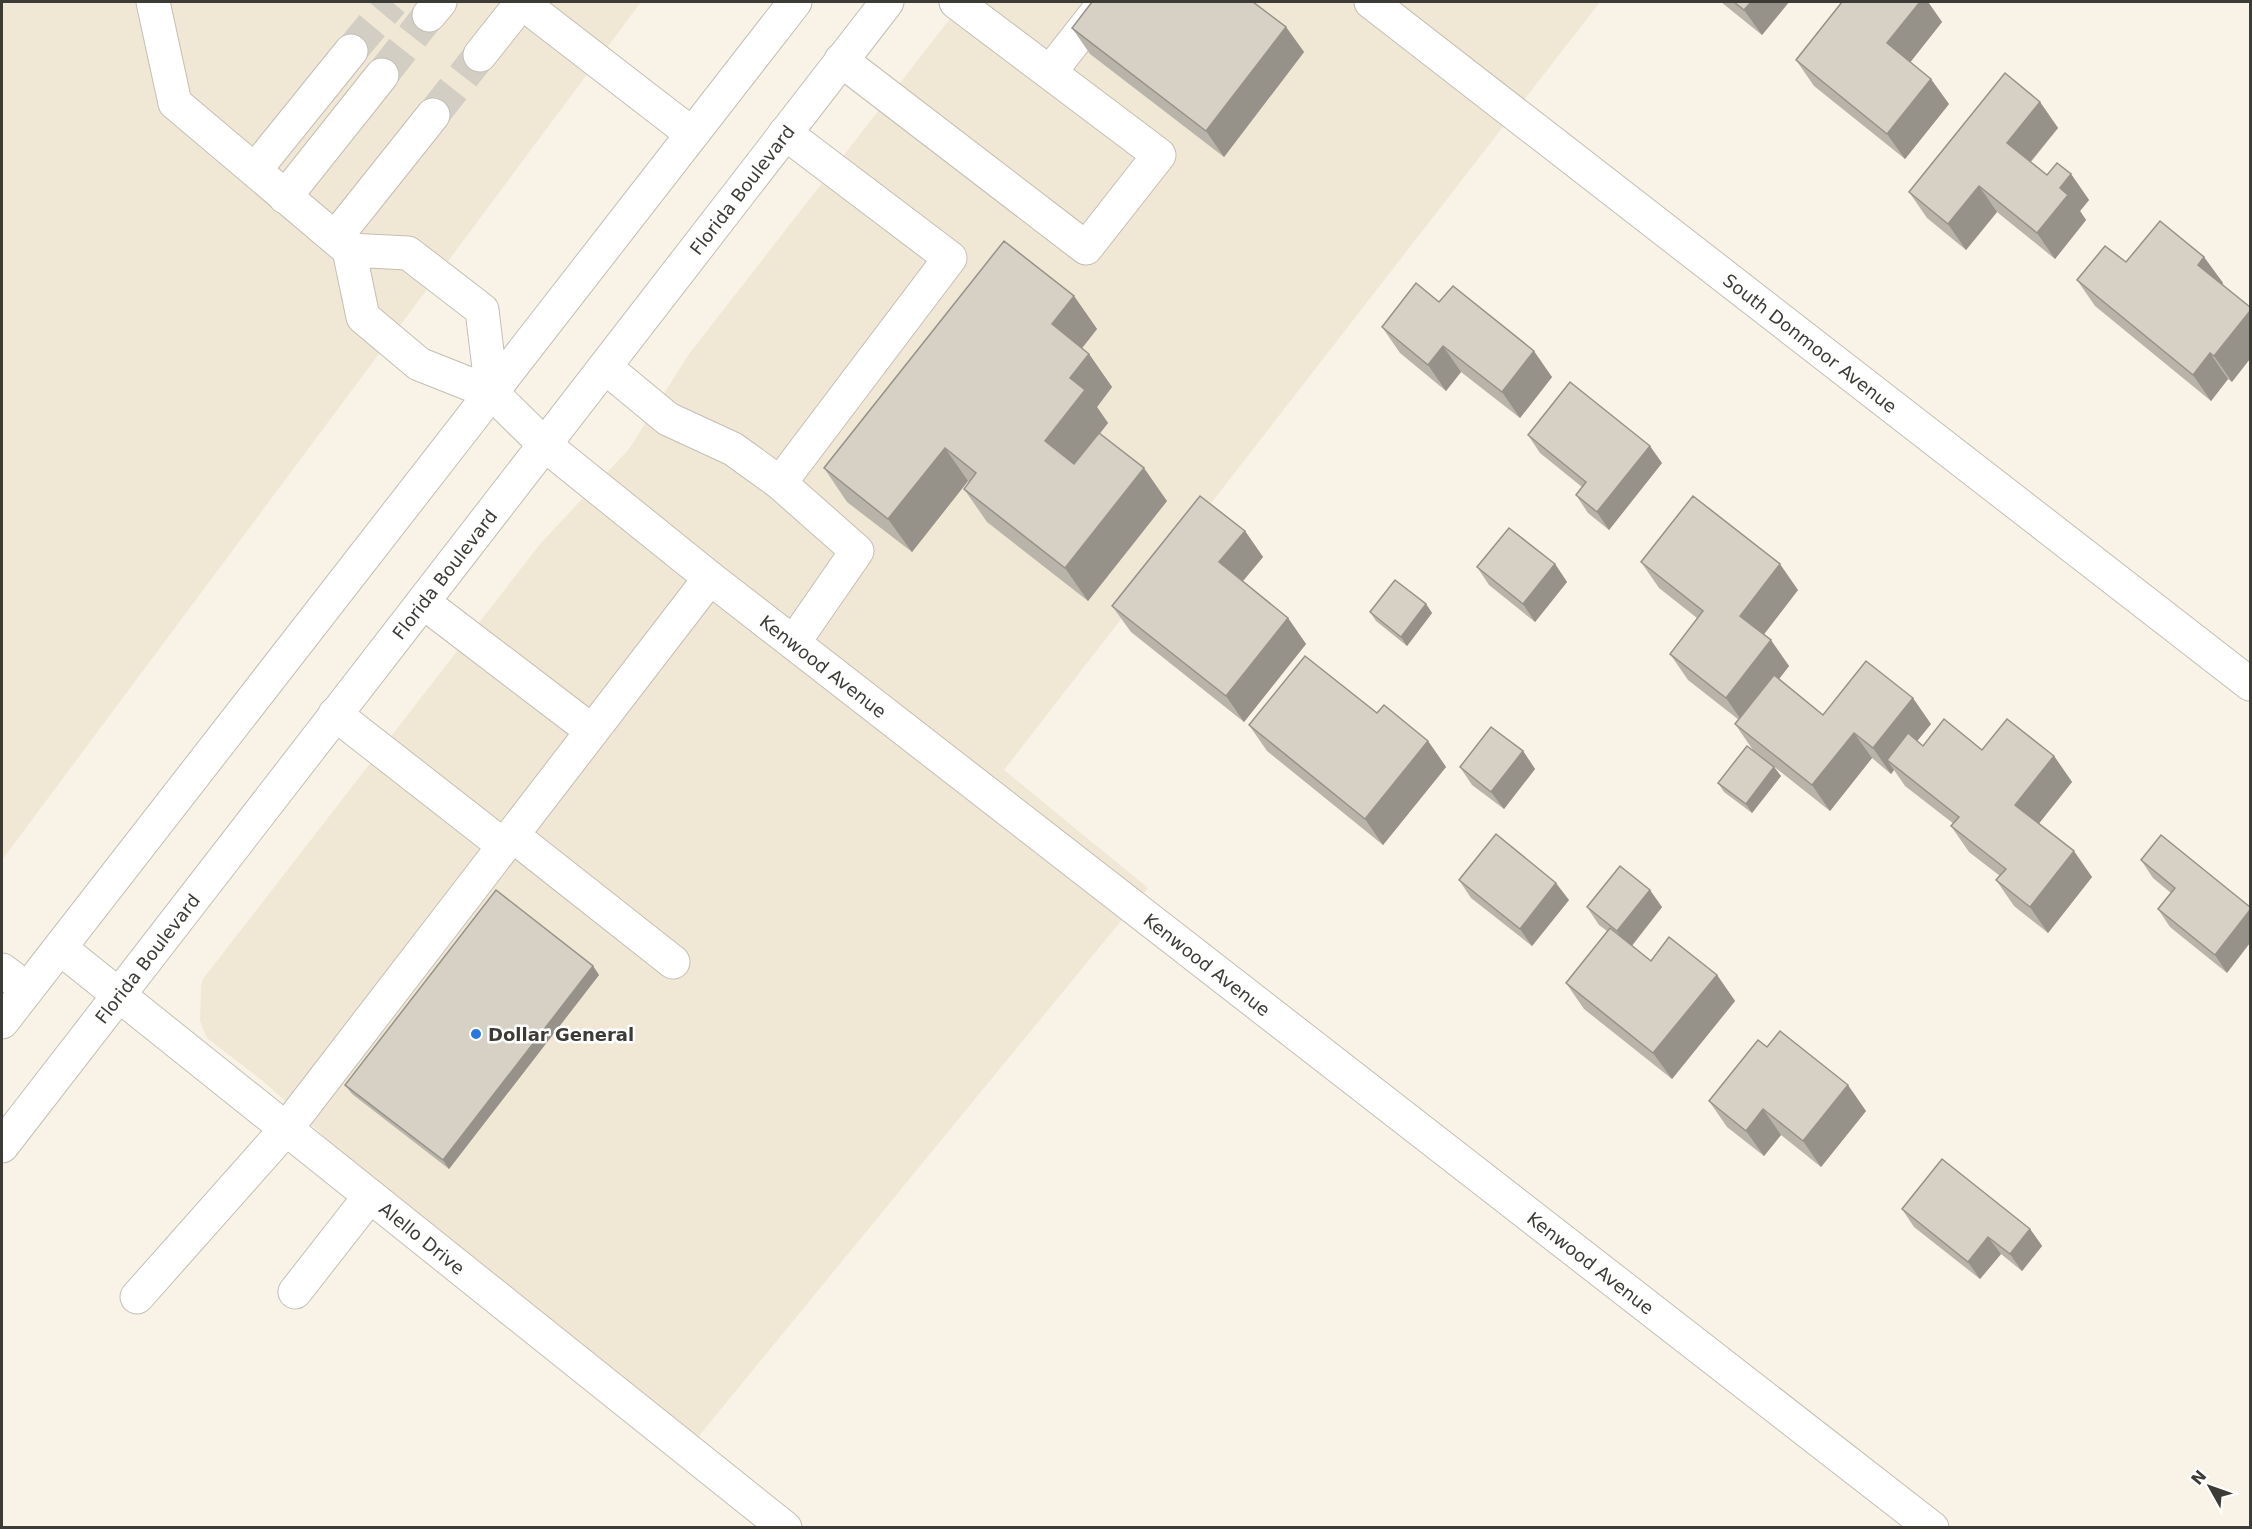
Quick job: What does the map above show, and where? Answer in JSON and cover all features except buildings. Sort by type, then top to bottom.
[{"type":"street","points":[[153,2],[175,103],[342,244],[408,253],[482,310],[492,393]]},
{"type":"street","points":[[480,55],[521,2],[692,134]]},
{"type":"street","points":[[2,1022],[14,980],[60,948],[795,2]]},
{"type":"street","name":"Florida Boulevard","points":[[2,1146],[887,2]]},
{"type":"street","points":[[841,60],[1086,248],[1159,156],[956,2]]},
{"type":"street","points":[[1050,72],[1105,2]]},
{"type":"street","name":"South Donmoor Avenue","points":[[1371,2],[2250,684]]},
{"type":"street","points":[[255,170],[351,51]]},
{"type":"street","points":[[285,197],[382,75]]},
{"type":"street","points":[[342,244],[433,115]]},
{"type":"street","points":[[780,483],[951,258],[785,133]]},
{"type":"street","points":[[342,244],[363,317],[419,364],[492,393]]},
{"type":"street","points":[[605,368],[668,419],[733,449],[780,483],[857,551],[794,642]]},
{"type":"street","name":"Kenwood Avenue","points":[[492,393],[545,445],[710,578],[1932,1527]]},
{"type":"street","points":[[137,1297],[286,1129],[710,578]]},
{"type":"street","points":[[423,602],[592,731]]},
{"type":"street","points":[[335,714],[674,962]]},
{"type":"street","name":"Alello Drive","points":[[60,948],[785,1527]]},
{"type":"street","points":[[295,1292],[370,1196]]},
{"type":"shaded area","points":[[2,2],[641,2],[2,860]]},
{"type":"shaded area","points":[[963,2],[1600,2],[1004,770],[1148,888],[698,1437],[325,1145],[323,1135],[264,1082],[207,1038],[200,1021],[201,986],[203,979],[540,544],[629,449],[689,354]]},
{"type":"tunnel","points":[[351,51],[392,2]]},
{"type":"tunnel","points":[[382,75],[429,15]]},
{"type":"tunnel","points":[[433,115],[480,55]]},
{"type":"place","name":"Dollar General","points":[[476,1034]]}]
